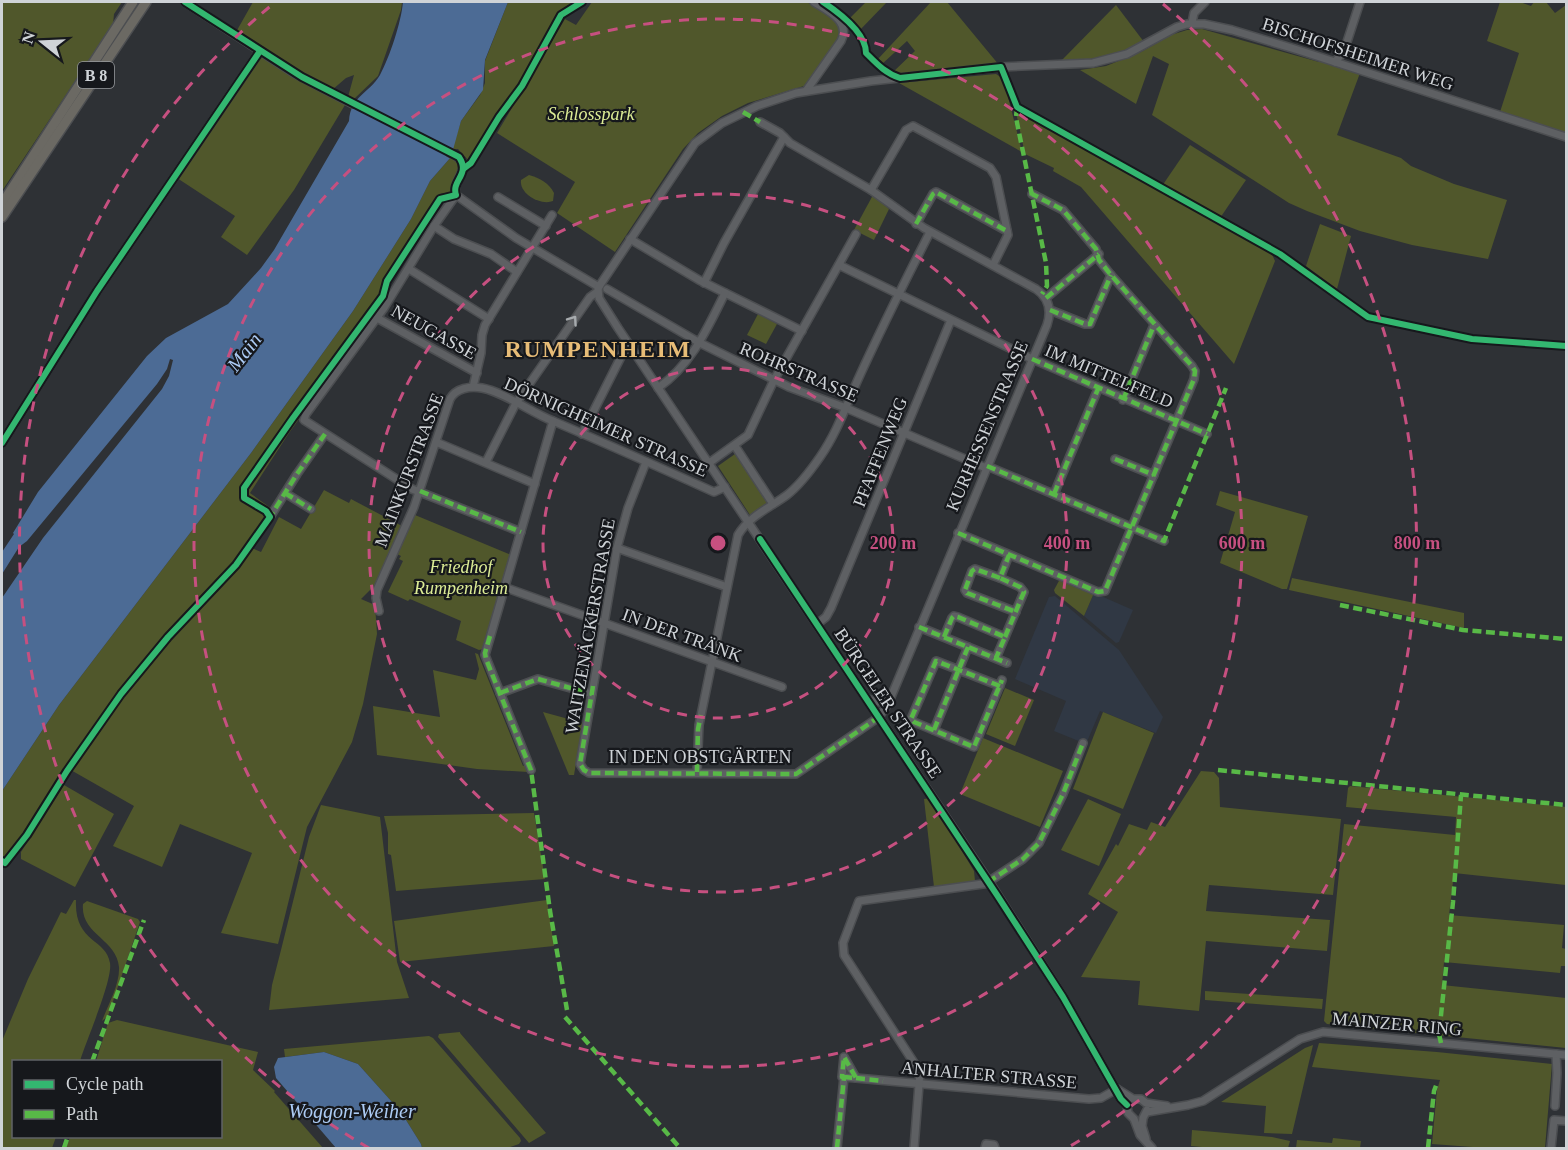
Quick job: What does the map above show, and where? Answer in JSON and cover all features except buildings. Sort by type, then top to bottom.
[{"type":"main road","name":"B 8","points":[[2,204],[133,2]]},
{"type":"main road","name":"B 8","points":[[47,149],[100,60],[139,2]]},
{"type":"main road","name":"B 8","points":[[2,217],[146,2]]},
{"type":"street","points":[[185,2],[302,77],[353,104]]},
{"type":"street","points":[[806,91],[841,41],[844,33],[841,21],[814,2]]},
{"type":"street","points":[[486,462],[516,403],[590,297],[598,290],[688,153],[702,136],[756,106],[806,91],[871,81],[1001,67],[1085,64],[1109,60],[1132,52],[1177,27],[1192,23],[1194,13],[1205,2]]},
{"type":"street","points":[[1335,62],[1344,51],[1360,2]]},
{"type":"street","name":"BISCHOFSHEIMER WEG","points":[[1192,23],[1232,30],[1566,137]]},
{"type":"street","points":[[2,443],[97,291],[260,51]]},
{"type":"street","points":[[1344,51],[1346,66]]},
{"type":"street","points":[[760,122],[780,133],[790,143],[872,190],[916,224],[1036,289],[1046,298],[1050,310],[1090,324],[1111,275]]},
{"type":"street","points":[[872,190],[906,130],[913,126],[994,171],[1007,231],[1006,242],[993,266]]},
{"type":"street","points":[[704,283],[784,137]]},
{"type":"street","points":[[450,153],[459,157],[463,166],[463,172],[455,187],[456,195],[377,318],[304,418],[307,423],[412,489],[521,532]]},
{"type":"street","points":[[916,224],[936,192],[1007,231]]},
{"type":"street","points":[[958,533],[1098,592],[1104,592],[1133,528],[1194,379],[1194,371],[1168,338],[1111,275],[1099,260],[1099,254],[1064,210],[1032,194]]},
{"type":"street","points":[[456,195],[598,290]]},
{"type":"street","points":[[498,197],[546,226]]},
{"type":"street","points":[[473,387],[481,353],[482,335],[489,319],[552,215]]},
{"type":"street","points":[[434,226],[461,242],[491,254],[517,272]]},
{"type":"street","points":[[697,772],[699,724],[737,538],[748,522],[792,491],[814,466],[835,434],[898,294],[930,232]]},
{"type":"street","points":[[709,463],[748,435],[774,380],[856,234]]},
{"type":"street","points":[[630,240],[704,283],[802,331]]},
{"type":"street","points":[[1046,298],[1099,254]]},
{"type":"street","name":"IM MITTELFELD","points":[[839,265],[1032,359],[1206,434]]},
{"type":"street","points":[[409,269],[489,319]]},
{"type":"street","name":"ROHRSTRASSE","points":[[607,289],[700,343],[793,389],[846,408],[1164,541]]},
{"type":"street","name":"BÜRGELER STRASSE","points":[[598,290],[599,298],[628,344],[989,883],[1063,998],[1121,1099],[1127,1105]]},
{"type":"street","points":[[658,388],[678,372],[693,355],[724,292]]},
{"type":"street","name":"KURHESSENSTRASSE","points":[[877,714],[888,700],[1048,321],[1050,310]]},
{"type":"street","name":"NEUGASSE","points":[[377,318],[477,373]]},
{"type":"street","name":"PFAFFENWEG","points":[[817,624],[826,617],[831,608],[951,320]]},
{"type":"street","points":[[1123,400],[1154,325]]},
{"type":"street","points":[[582,434],[628,344]]},
{"type":"street","name":"DÖRNIGHEIMER STRASSE","points":[[473,387],[487,389],[553,422],[714,492],[725,488]]},
{"type":"street","name":"MAINKURSTRASSE","points":[[380,610],[376,598],[377,590],[420,491],[452,395],[461,389],[473,387]]},
{"type":"street","points":[[1054,495],[1098,389]]},
{"type":"street","points":[[531,770],[485,655],[553,422]]},
{"type":"street","points":[[270,517],[325,434]]},
{"type":"street","points":[[436,442],[535,484]]},
{"type":"street","points":[[735,446],[773,504]]},
{"type":"street","points":[[1115,459],[1154,475]]},
{"type":"street","name":"WAITZENÄCKERSTRASSE","points":[[580,764],[617,548],[628,508],[646,462]]},
{"type":"street","points":[[285,493],[311,509]]},
{"type":"street","points":[[617,548],[727,587]]},
{"type":"street","points":[[1000,578],[1009,555]]},
{"type":"street","points":[[996,658],[1016,612],[1023,590],[1000,578],[975,569],[972,571],[965,590],[967,593],[1016,612]]},
{"type":"street","name":"IN DER TRÄNK","points":[[504,587],[782,687]]},
{"type":"street","points":[[944,637],[954,616],[1005,637]]},
{"type":"street","points":[[919,627],[1007,663]]},
{"type":"street","points":[[934,730],[968,647]]},
{"type":"street","points":[[939,661],[959,669],[1001,683],[974,747],[914,722],[911,717],[935,662],[939,661]]},
{"type":"street","points":[[500,693],[538,679],[592,694]]},
{"type":"street","points":[[867,699],[877,702],[888,700]]},
{"type":"street","name":"IN DEN OBSTGÄRTEN","points":[[580,764],[589,773],[796,774],[877,714]]},
{"type":"street","points":[[914,1149],[920,1084],[919,1070],[844,955],[844,938],[858,901],[989,883],[1023,859],[1039,843],[1063,794],[1083,743]]},
{"type":"street","name":"MAINZER RING","points":[[1146,1103],[1172,1107],[1188,1106],[1203,1101],[1300,1039],[1323,1032],[1566,1055]]},
{"type":"street","points":[[1555,1106],[1556,1054]]},
{"type":"street","points":[[837,1149],[844,1057],[856,1078]]},
{"type":"street","name":"ANHALTER STRASSE","points":[[844,1077],[1089,1099],[1101,1098],[1117,1089]]},
{"type":"street","points":[[1117,1089],[1133,1099],[1141,1099],[1146,1103],[1142,1126],[1150,1146]]},
{"type":"street","points":[[1133,1099],[1127,1105],[1128,1113],[1134,1119],[1140,1135],[1150,1146]]},
{"type":"street","name":"MAINZER RING","points":[[1145,1115],[1172,1107]]},
{"type":"street","points":[[1134,1119],[1145,1115]]},
{"type":"street","points":[[1551,1149],[1554,1120],[1566,1121]]},
{"type":"street","points":[[985,1149],[986,1144],[994,1145],[995,1149]]},
{"type":"shaded area","points":[[1094,593],[1133,610],[1119,642],[1116,643],[1084,616]]},
{"type":"shaded area","points":[[1055,596],[1119,650],[1163,717],[1156,733],[1100,711],[1086,744],[1054,731],[1066,701],[1015,679],[1049,597]]},
{"type":"green space","points":[[2,2],[122,2],[114,14],[113,24],[2,191]]},
{"type":"green space","points":[[253,2],[402,2],[378,76],[354,99],[348,97],[354,75],[346,78],[332,90],[295,70],[236,32]]},
{"type":"green space","points":[[508,2],[579,2],[557,16],[516,92],[496,118],[469,161],[458,149],[452,149],[461,121],[480,95],[485,83],[485,61]]},
{"type":"green space","name":"Schlosspark","points":[[592,2],[807,2],[831,17],[839,28],[837,41],[804,86],[748,103],[722,116],[698,133],[683,149],[615,252],[557,213],[575,182],[497,133],[565,19],[576,25]]},
{"type":"green space","points":[[866,2],[887,2],[858,32],[848,20]]},
{"type":"green space","points":[[931,2],[947,2],[999,65],[901,75],[892,73],[915,51],[907,41],[881,65],[878,59]]},
{"type":"green space","points":[[1500,2],[1520,2],[1531,6],[1534,2],[1546,2],[1555,13],[1566,5],[1566,135],[1500,112],[1519,53],[1487,41]]},
{"type":"green space","points":[[1116,5],[1144,42],[1104,57],[1062,60]]},
{"type":"green space","points":[[1202,29],[1360,73],[1337,135],[1401,158],[1411,166],[1454,184],[1507,200],[1488,259],[1412,245],[1360,231],[1289,203],[1152,115],[1169,64],[1153,56],[1136,104],[1080,70],[1106,66],[1141,52],[1171,35],[1187,30]]},
{"type":"green space","points":[[256,52],[345,105],[294,190],[247,255],[221,237],[235,216],[177,178]]},
{"type":"green space","points":[[996,74],[1002,78],[1005,85],[1022,152],[899,83]]},
{"type":"green space","points":[[1024,112],[1271,252],[1275,261],[1234,364],[1081,187],[1053,171],[1054,168],[1025,154],[1017,117],[1019,113]]},
{"type":"green space","points":[[1190,145],[1246,180],[1220,218],[1162,186]]},
{"type":"green space","points":[[451,157],[458,163],[451,192],[439,194],[378,298],[277,436],[239,495],[268,517],[238,560],[179,622],[114,700],[67,767],[29,829],[7,857],[2,859],[2,791],[59,705],[251,453],[353,311],[411,219],[430,181]]},
{"type":"green space","points":[[529,175],[550,186],[554,193],[553,201],[537,200],[523,190],[521,180]]},
{"type":"green space","points":[[873,195],[889,209],[874,240],[854,230]]},
{"type":"green space","points":[[1320,224],[1351,236],[1337,289],[1306,266]]},
{"type":"green space","points":[[392,289],[289,433],[250,493],[272,509],[270,511],[245,496],[248,483],[377,305]]},
{"type":"green space","points":[[758,314],[777,324],[766,344],[747,335]]},
{"type":"green space","points":[[735,454],[767,503],[750,515],[718,466]]},
{"type":"green space","points":[[324,490],[349,503],[351,499],[402,526],[376,584],[361,599],[375,605],[377,634],[363,704],[352,742],[307,827],[278,944],[221,933],[252,853],[180,824],[162,867],[113,846],[134,806],[69,769],[131,685],[171,637],[252,548],[261,552],[279,517],[301,529]]},
{"type":"green space","points":[[1220,491],[1308,516],[1287,589],[1282,589],[1220,563],[1235,512],[1216,505]]},
{"type":"green space","name":"Friedhof Rumpenheim","points":[[415,515],[511,555],[483,649],[479,650],[456,640],[461,621],[388,592],[403,561],[397,554]]},
{"type":"green space","points":[[1292,578],[1464,613],[1464,628],[1289,590]]},
{"type":"green space","points":[[1060,579],[1094,593],[1084,616],[1055,593],[1054,590]]},
{"type":"green space","points":[[475,653],[478,654],[523,766],[525,765],[528,772],[477,769],[377,755],[373,706],[440,717],[433,670],[476,680],[479,669]]},
{"type":"green space","points":[[1005,688],[1034,700],[1015,746],[986,734]]},
{"type":"green space","points":[[543,712],[583,723],[574,775],[569,775]]},
{"type":"green space","points":[[1103,712],[1154,733],[1123,809],[1073,789]]},
{"type":"green space","points":[[983,738],[1063,771],[1040,827],[960,794]]},
{"type":"green space","points":[[1201,771],[1214,772],[1219,778],[1220,807],[1341,819],[1333,895],[1209,885],[1206,911],[1330,920],[1327,951],[1206,941],[1199,1011],[1138,1005],[1140,981],[1081,977],[1118,912],[1088,894],[1129,824],[1147,830],[1151,822],[1165,827]]},
{"type":"green space","points":[[64,785],[114,814],[75,887],[21,859],[21,852]]},
{"type":"green space","points":[[1350,786],[1566,807],[1566,885],[1454,873],[1449,915],[1564,925],[1562,948],[1566,949],[1566,966],[1561,966],[1560,973],[1444,962],[1442,985],[1566,998],[1566,1048],[1327,1024],[1324,1021],[1344,824],[1455,835],[1456,817],[1346,807]]},
{"type":"green space","points":[[930,798],[974,871],[975,881],[934,887],[924,799]]},
{"type":"green space","points":[[1088,799],[1121,814],[1099,866],[1061,850]]},
{"type":"green space","points":[[321,805],[380,817],[397,962],[409,998],[269,1010],[272,985],[309,837]]},
{"type":"green space","points":[[534,813],[545,879],[396,891],[391,855],[388,854],[388,833],[384,816]]},
{"type":"green space","points":[[76,900],[80,924],[103,949],[110,963],[107,983],[80,1060],[12,1060],[12,1138],[56,1138],[52,1148],[2,1148],[2,1041],[28,979],[61,912],[66,914]]},
{"type":"green space","points":[[547,900],[554,946],[400,962],[394,921]]},
{"type":"green space","points":[[87,901],[138,919],[140,922],[108,1016],[102,1021],[116,987],[119,967],[117,957],[112,950],[87,923],[83,904]]},
{"type":"green space","points":[[1205,991],[1323,999],[1322,1009],[1205,1000]]},
{"type":"green space","points":[[117,1020],[258,1052],[253,1070],[275,1091],[323,1148],[66,1148],[70,1138],[222,1138],[222,1060],[96,1060],[108,1023]]},
{"type":"green space","points":[[460,1032],[546,1133],[529,1143],[438,1037],[439,1034]]},
{"type":"green space","points":[[429,1036],[520,1138],[519,1144],[507,1148],[422,1148],[401,1112],[358,1064],[324,1052],[285,1057],[284,1049]]},
{"type":"green space","points":[[1319,1043],[1552,1064],[1545,1148],[1486,1148],[1432,1144],[1440,1080],[1312,1067]]},
{"type":"green space","points":[[1313,1045],[1292,1134],[1264,1133],[1266,1106],[1221,1102],[1305,1048]]},
{"type":"green space","points":[[1192,1130],[1272,1137],[1290,1141],[1288,1148],[1191,1146]]},
{"type":"green space","points":[[1333,1138],[1361,1141],[1360,1148],[1296,1148],[1297,1140],[1332,1143]]},
{"type":"water","name":"Main","points":[[403,2],[508,2],[485,60],[483,90],[461,121],[451,157],[430,181],[411,219],[353,311],[251,453],[59,705],[2,791],[2,598],[43,538],[162,389],[169,376],[173,360],[170,359],[167,369],[157,384],[27,541],[19,547],[2,574],[2,552],[38,492],[147,356],[166,338],[228,304],[261,268],[274,250],[349,121],[353,106],[380,75],[388,59]]},
{"type":"water","name":"Woggon-Weiher","points":[[324,1052],[358,1064],[401,1112],[422,1148],[336,1148],[276,1078],[274,1067],[278,1058]]},
{"type":"ferry route","points":[[355,105],[447,151]]},
{"type":"marked path","points":[[1017,107],[1016,118],[1046,263],[1047,286],[1042,294]]},
{"type":"marked path","points":[[743,112],[760,122]]},
{"type":"marked path","points":[[916,224],[936,192],[1007,231]]},
{"type":"marked path","points":[[958,533],[1098,592],[1105,591],[1194,379],[1195,371],[1192,366],[1111,275],[1099,260],[1096,249],[1063,210],[1032,194]]},
{"type":"marked path","points":[[1046,298],[1099,254]]},
{"type":"marked path","points":[[1050,310],[1090,324],[1111,275]]},
{"type":"marked path","points":[[1123,400],[1154,325]]},
{"type":"marked path","points":[[1032,359],[1207,434]]},
{"type":"marked path","points":[[987,466],[1164,541],[1226,388]]},
{"type":"marked path","points":[[1054,494],[1098,389]]},
{"type":"marked path","points":[[270,514],[270,517],[325,434]]},
{"type":"marked path","points":[[1115,459],[1154,475]]},
{"type":"marked path","points":[[420,491],[521,532]]},
{"type":"marked path","points":[[285,493],[311,509]]},
{"type":"marked path","points":[[1005,637],[1024,592],[1020,587],[1000,578],[1009,555]]},
{"type":"marked path","points":[[1000,578],[975,569],[972,571],[965,590],[967,593],[1016,612]]},
{"type":"marked path","points":[[1340,605],[1463,630],[1566,639]]},
{"type":"marked path","points":[[944,637],[952,618],[958,617],[1005,637],[996,658]]},
{"type":"marked path","points":[[919,627],[1007,663]]},
{"type":"marked path","points":[[490,636],[485,653],[486,659],[531,770],[550,911],[567,1010]]},
{"type":"marked path","points":[[934,730],[968,647]]},
{"type":"marked path","points":[[1000,686],[936,661],[911,719],[974,747],[1002,680]]},
{"type":"marked path","points":[[500,693],[538,679],[592,694]]},
{"type":"marked path","points":[[593,686],[580,764],[589,773],[796,774],[879,717]]},
{"type":"marked path","points":[[697,772],[698,729],[701,715]]},
{"type":"marked path","points":[[988,882],[1023,859],[1039,843],[1063,794],[1083,743]]},
{"type":"marked path","points":[[1218,770],[1566,805]]},
{"type":"marked path","points":[[1441,1043],[1439,1034],[1453,902],[1461,795]]},
{"type":"marked path","points":[[93,1060],[144,920]]},
{"type":"marked path","points":[[565,1017],[680,1148]]},
{"type":"marked path","points":[[837,1148],[844,1057],[856,1078],[844,1077]]},
{"type":"marked path","points":[[856,1078],[883,1081]]},
{"type":"marked path","points":[[1428,1148],[1434,1091],[1437,1083]]},
{"type":"marked path","points":[[64,1148],[67,1138]]},
{"type":"cycle path","points":[[2,861],[5,863],[27,835],[67,771],[121,694],[168,637],[236,565],[270,517],[266,511],[244,498],[244,488],[383,296],[387,281],[440,199],[456,195],[456,185],[462,173],[463,168],[459,157],[302,77],[185,2]]},
{"type":"cycle path","points":[[463,169],[471,163],[499,117],[522,86],[561,15],[582,2]]},
{"type":"cycle path","points":[[823,2],[856,30],[865,45],[866,53],[874,61],[886,71],[900,78],[1001,67],[1017,107],[1280,254],[1368,317],[1472,339],[1566,346]]},
{"type":"cycle path","points":[[2,443],[97,291],[260,51]]},
{"type":"cycle path","points":[[760,539],[997,895],[1063,997],[1121,1099],[1127,1105]]},
{"type":"district","name":"RUMPENHEIM","points":[[598,349]]}]
